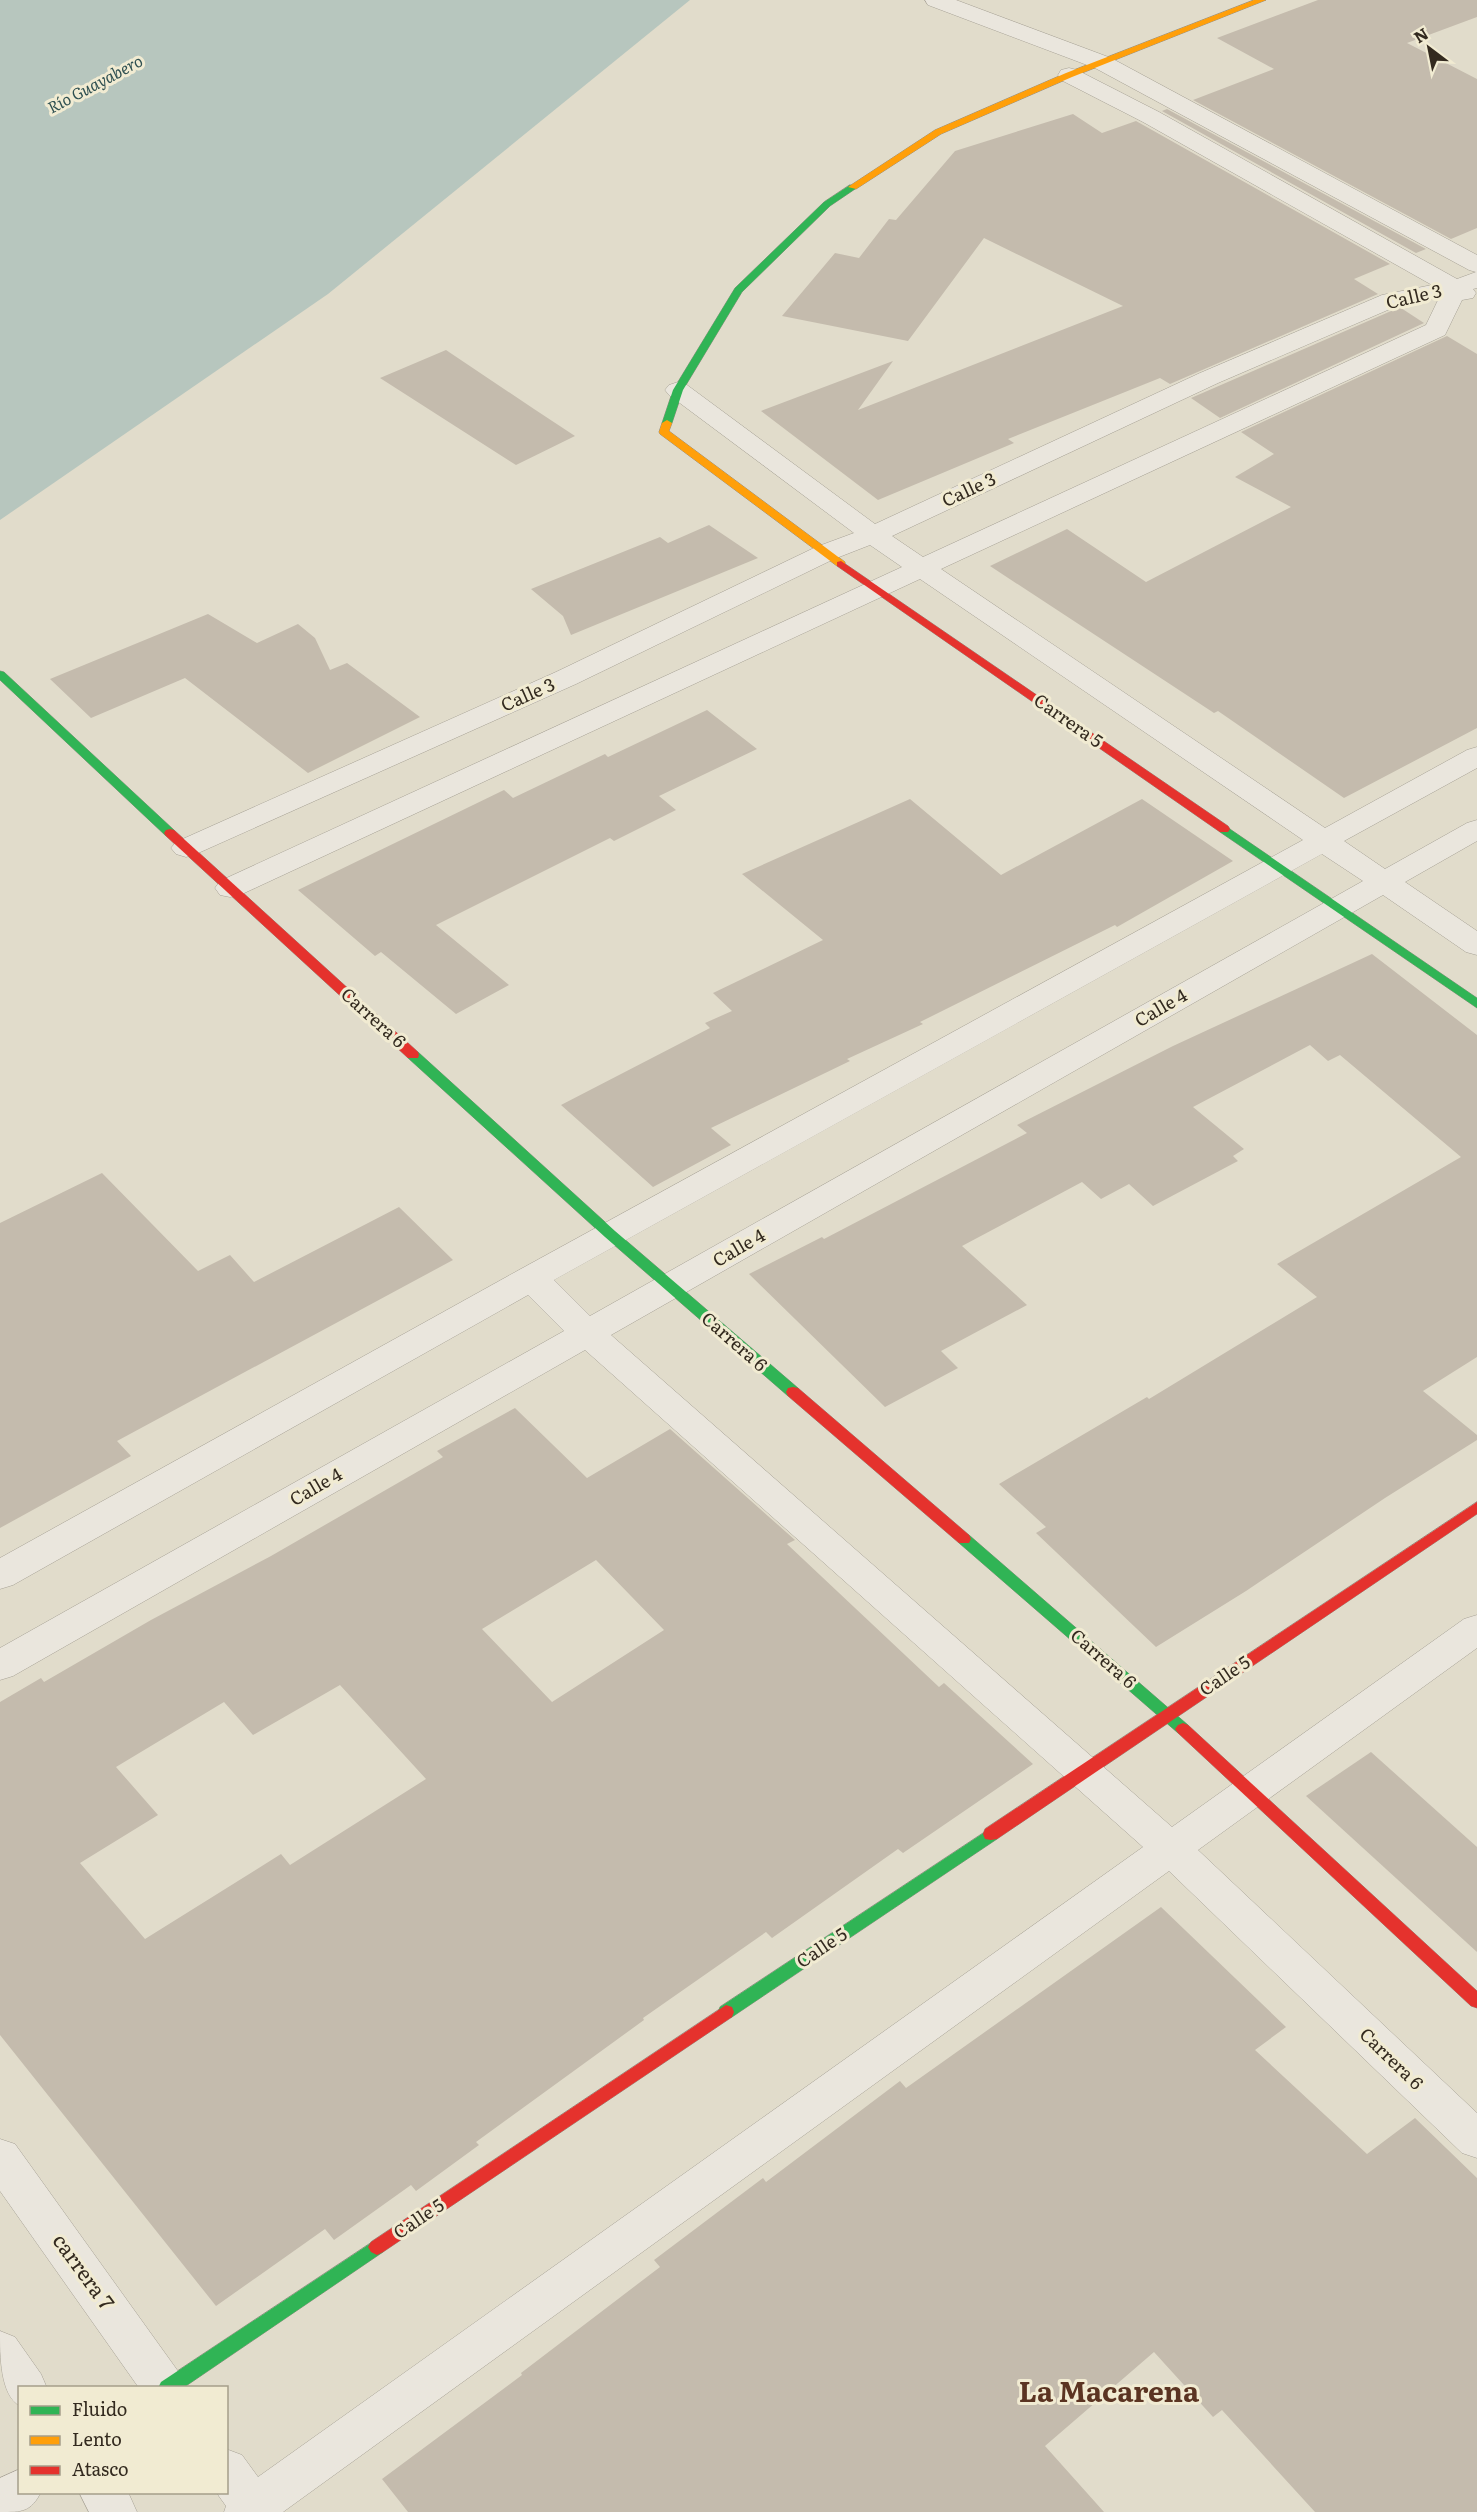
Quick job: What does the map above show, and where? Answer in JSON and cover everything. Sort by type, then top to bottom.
[{"type":"street","points":[[936,0],[1103,63],[1477,265]]},
{"type":"street","points":[[1262,0],[1069,75],[938,132],[826,204],[738,291],[678,390],[873,535],[1477,945]]},
{"type":"street","points":[[1069,75],[1470,289]]},
{"type":"street","name":"Calle 3","points":[[186,848],[566,678],[825,553],[873,535],[1198,383],[1391,300],[1470,289]]},
{"type":"street","name":"Calle 3","points":[[230,888],[879,590],[1436,330],[1470,289]]},
{"type":"street","name":"Carrera 5","points":[[678,390],[664,432],[825,553],[1477,1004]]},
{"type":"street","name":"Carrera 6","points":[[0,674],[186,848],[610,1234],[1168,1715],[1477,2001]]},
{"type":"street","points":[[0,1575],[610,1234],[1477,756]]},
{"type":"street","name":"Calle 4","points":[[0,1666],[1477,829]]},
{"type":"street","name":"Carrera 6","points":[[531,1278],[587,1334],[1171,1849],[1477,2140]]},
{"type":"street","name":"Calle 5","points":[[169,2386],[1477,1507]]},
{"type":"street","points":[[228,2473],[252,2510],[1477,1629]]},
{"type":"street","name":"carrera 7","points":[[0,2157],[165,2386]]},
{"type":"street","points":[[0,2351],[25,2386]]},
{"type":"street","points":[[0,2504],[18,2491]]},
{"type":"street","points":[[102,2494],[115,2512]]},
{"type":"water","name":"Río Guayabero","points":[[0,0],[690,0],[328,294],[0,520]]},
{"type":"building","points":[[1318,0],[1477,0],[1477,17],[1407,43],[1477,79],[1477,228],[1451,239],[1193,100],[1274,69],[1217,38]]},
{"type":"building","points":[[1167,109],[1426,249],[1416,253],[1162,111]]},
{"type":"building","points":[[1073,114],[1102,133],[1136,121],[1390,264],[1354,279],[1378,294],[1170,384],[1160,378],[1008,439],[1014,443],[878,500],[761,411],[893,361],[858,410],[1123,306],[984,238],[908,341],[782,316],[835,253],[859,258],[889,219],[896,220],[955,151]]},
{"type":"building","points":[[1398,308],[1424,323],[1220,418],[1191,398]]},
{"type":"building","points":[[1447,336],[1477,354],[1477,728],[1344,798],[1218,711],[1214,713],[990,566],[1067,529],[1146,582],[1291,507],[1235,477],[1274,454],[1241,432]]},
{"type":"building","points":[[446,350],[575,436],[516,465],[380,378]]},
{"type":"building","points":[[709,525],[758,558],[571,635],[563,616],[531,589],[660,537],[668,543]]},
{"type":"building","points":[[208,614],[257,643],[298,624],[315,638],[330,670],[347,663],[420,717],[308,773],[185,678],[91,718],[50,679]]},
{"type":"building","points":[[707,710],[757,749],[659,796],[676,810],[614,841],[610,838],[436,925],[509,985],[456,1014],[381,952],[375,956],[298,890],[504,790],[513,798],[605,754],[608,757]]},
{"type":"building","points":[[910,799],[1001,875],[1142,799],[1233,861],[1117,927],[1115,925],[920,1022],[923,1024],[847,1059],[850,1061],[711,1128],[731,1145],[653,1187],[561,1105],[710,1028],[705,1023],[732,1011],[713,993],[823,940],[742,874]]},
{"type":"building","points":[[1372,954],[1477,1035],[1477,1357],[1423,1391],[1477,1435],[1477,1440],[1156,1647],[1036,1533],[1046,1527],[999,1484],[1147,1397],[1149,1399],[1317,1297],[1277,1264],[1461,1157],[1340,1055],[1328,1061],[1310,1045],[1193,1107],[1244,1149],[1233,1156],[1238,1161],[1153,1206],[1129,1184],[1101,1199],[1082,1182],[962,1246],[1027,1305],[941,1351],[958,1368],[885,1407],[749,1274],[822,1237],[824,1239],[1027,1133],[1017,1125],[1173,1046]]},
{"type":"building","points":[[102,1173],[198,1271],[230,1255],[254,1282],[399,1207],[453,1260],[117,1441],[131,1456],[0,1528],[0,1223]]},
{"type":"building","points":[[515,1408],[587,1478],[670,1429],[795,1540],[787,1544],[939,1687],[944,1683],[1033,1764],[903,1853],[898,1849],[772,1938],[766,1932],[643,2018],[644,2020],[476,2142],[479,2145],[416,2191],[411,2185],[334,2240],[325,2229],[216,2306],[0,2035],[0,1702],[41,1678],[44,1682],[443,1457],[437,1451]],"holes":[[[596,1560],[664,1630],[552,1702],[482,1629]],[[340,1685],[426,1779],[290,1865],[281,1854],[145,1939],[80,1863],[158,1815],[116,1767],[224,1702],[253,1735]]]},
{"type":"building","points":[[1371,1752],[1477,1847],[1477,1952],[1306,1796]]},
{"type":"building","points":[[1161,1907],[1286,2027],[1255,2050],[1367,2154],[1415,2118],[1477,2178],[1477,2512],[1315,2512],[1222,2410],[1213,2417],[1154,2352],[1045,2446],[1104,2512],[408,2512],[382,2479],[522,2375],[521,2373],[660,2267],[654,2260],[763,2178],[766,2182],[900,2081],[906,2088]]},
{"type":"traffic: fast","points":[[667,423],[678,390],[738,290],[827,204],[853,187]]},
{"type":"traffic: fast","points":[[0,674],[170,833]]},
{"type":"traffic: fast","points":[[1224,829],[1477,1004]]},
{"type":"traffic: fast","points":[[413,1055],[610,1234],[793,1392]]},
{"type":"traffic: fast","points":[[964,1539],[1183,1729]]},
{"type":"traffic: fast","points":[[726,2012],[991,1834]]},
{"type":"traffic: fast","points":[[170,2386],[377,2247]]},
{"type":"traffic: slow","points":[[853,187],[938,132],[1069,75],[1262,0]]},
{"type":"traffic: slow","points":[[667,423],[664,432],[841,564]]},
{"type":"traffic: jam","points":[[841,564],[1224,829]]},
{"type":"traffic: jam","points":[[170,833],[413,1055]]},
{"type":"traffic: jam","points":[[793,1392],[964,1539]]},
{"type":"traffic: jam","points":[[991,1834],[1477,1507]]},
{"type":"traffic: jam","points":[[1183,1729],[1477,2001]]},
{"type":"traffic: jam","points":[[377,2247],[726,2012]]},
{"type":"district","name":"La Macarena","points":[[1109,2392]]}]
